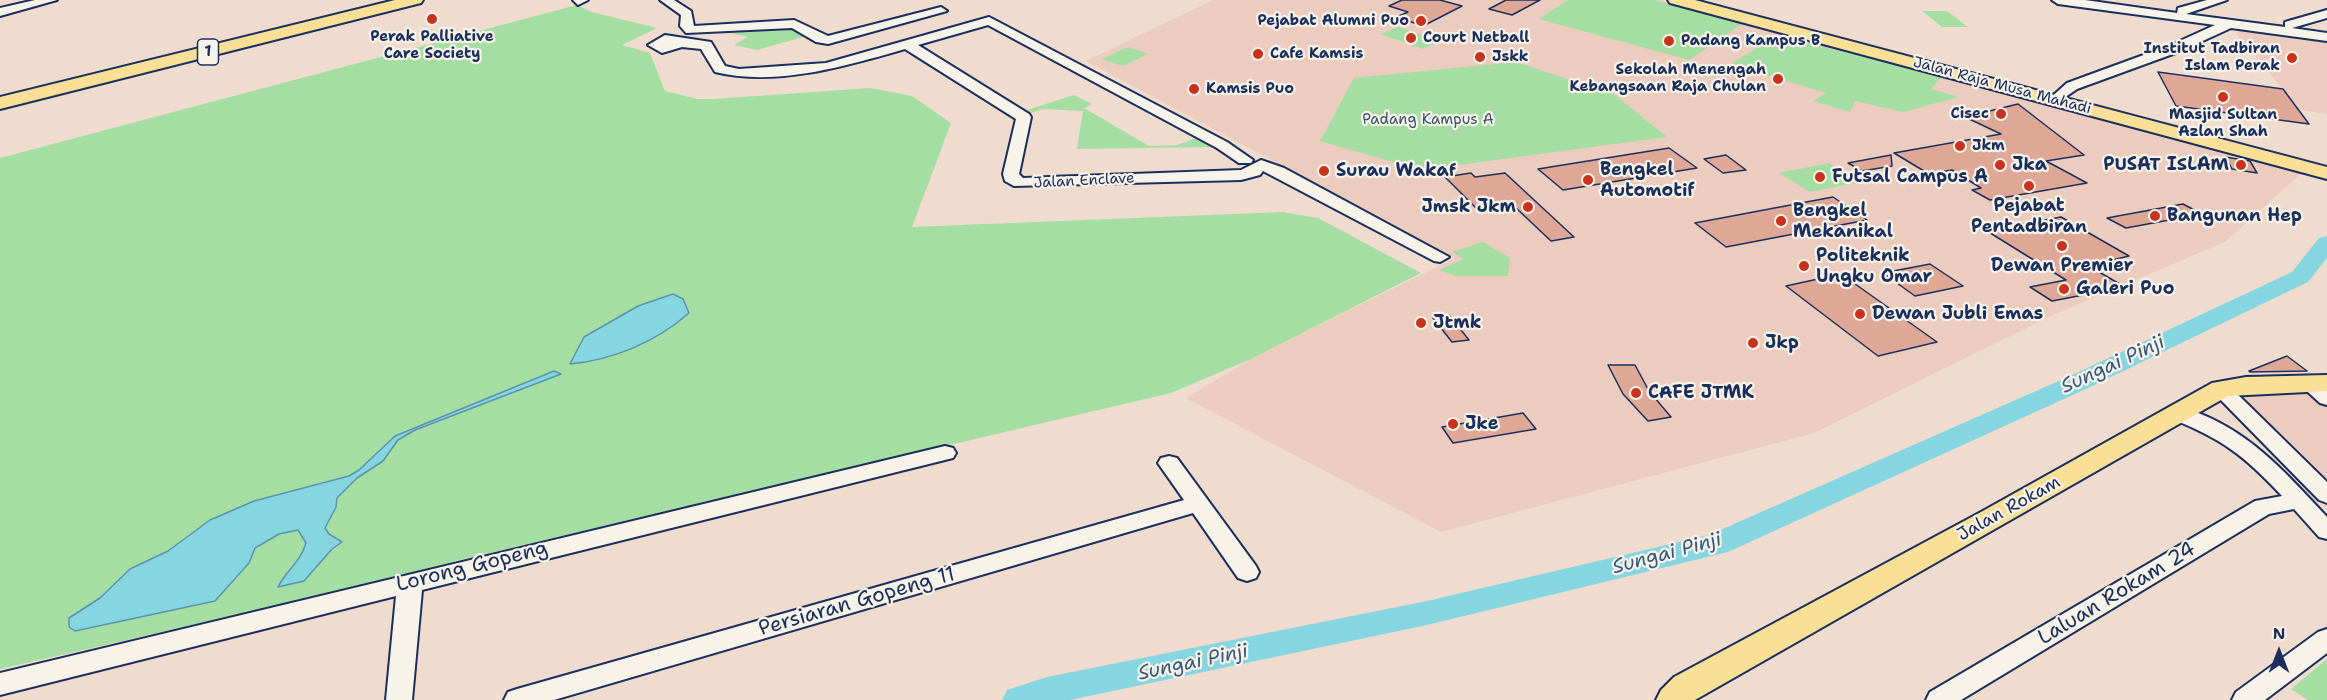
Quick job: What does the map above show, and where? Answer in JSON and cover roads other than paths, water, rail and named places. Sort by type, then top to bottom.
[{"type":"main road","name":"1","points":[[0,98],[395,0]]},
{"type":"main road","name":"1","points":[[0,103],[416,0]]},
{"type":"main road","name":"Jalan Raja Musa Mahadi","points":[[1676,0],[2327,168]]},
{"type":"main road","name":"Jalan Raja Musa Mahadi","points":[[1690,0],[2327,173]]},
{"type":"main road","points":[[2221,389],[2246,385],[2321,388]]},
{"type":"main road","name":"Jalan Rokam","points":[[1674,700],[1686,687],[1992,519],[2221,389]]},
{"type":"street","points":[[0,12],[51,0]]},
{"type":"street","points":[[666,0],[687,14],[682,36]]},
{"type":"street","points":[[2058,0],[2327,37]]},
{"type":"street","points":[[2103,0],[2327,30]]},
{"type":"street","points":[[2182,11],[2221,0]]},
{"type":"street","points":[[682,36],[794,24],[820,39],[828,40],[941,11]]},
{"type":"street","points":[[2290,25],[2327,14]]},
{"type":"street","points":[[682,36],[706,45],[720,69],[739,73],[826,67],[989,21],[1221,145],[1252,164],[1278,171],[1440,257]]},
{"type":"street","points":[[2056,98],[2072,86],[2176,48],[2229,24]]},
{"type":"street","name":"Jalan Enclave","points":[[906,44],[1024,117],[1011,174],[1014,181],[1026,184],[1099,178],[1248,174],[1252,164]]},
{"type":"street","points":[[2221,389],[2327,495]]},
{"type":"street","points":[[2177,413],[2219,430],[2259,459],[2327,531]]},
{"type":"street","name":"Lorong Gopeng","points":[[0,684],[945,453]]},
{"type":"street","points":[[1169,464],[1247,572]]},
{"type":"street","name":"Laluan Rokam 24","points":[[1939,700],[2263,507],[2298,501]]},
{"type":"street","name":"Persiaran Gopeng 11","points":[[517,700],[1198,504]]},
{"type":"street","points":[[399,700],[410,583]]},
{"type":"street","points":[[2245,700],[2327,639]]},
{"type":"water","points":[[673,294],[683,299],[689,313],[663,333],[618,354],[570,364],[584,337],[638,306]]},
{"type":"water","points":[[554,371],[561,374],[415,430],[398,440],[383,461],[357,478],[337,498],[336,507],[325,528],[329,534],[342,542],[332,549],[304,581],[278,587],[300,556],[306,543],[298,530],[279,534],[255,548],[249,563],[215,601],[75,631],[69,627],[69,618],[100,598],[130,569],[168,551],[210,520],[254,501],[349,476],[359,470],[395,436]]},
{"type":"waterway","name":"Sungai Pinji","points":[[1019,700],[1047,691],[1427,613],[1717,544],[2079,382],[2300,277],[2327,243]]},
{"type":"place","name":"Perak Palliative Care Society","points":[[432,19]]},
{"type":"place","name":"Pejabat Alumni Puo","points":[[1421,21]]},
{"type":"place","name":"Court Netball","points":[[1411,38]]},
{"type":"place","name":"Padang Kampus B","points":[[1669,41]]},
{"type":"place","name":"Cafe Kamsis","points":[[1258,54]]},
{"type":"place","name":"Jskk","points":[[1480,57]]},
{"type":"place","name":"Institut Tadbiran Islam Perak","points":[[2292,58]]},
{"type":"place","name":"Sekolah Menengah Kebangsaan Raja Chulan","points":[[1778,79]]},
{"type":"place","name":"Kamsis Puo","points":[[1194,89]]},
{"type":"place","name":"Masjid Sultan Azlan Shah","points":[[2223,97]]},
{"type":"place","name":"Cisec","points":[[2001,114]]},
{"type":"place","name":"Jkm","points":[[1960,146]]},
{"type":"place","name":"Jka","points":[[2000,165]]},
{"type":"place","name":"PUSAT ISLAM","points":[[2241,165]]},
{"type":"place","name":"Surau Wakaf","points":[[1324,171]]},
{"type":"place","name":"Futsal Campus A","points":[[1820,177]]},
{"type":"place","name":"Bengkel Automotif","points":[[1588,180]]},
{"type":"place","name":"Pejabat Pentadbiran","points":[[2029,186]]},
{"type":"place","name":"Jmsk Jkm","points":[[1528,207]]},
{"type":"place","name":"Bangunan Hep","points":[[2155,216]]},
{"type":"place","name":"Bengkel Mekanikal","points":[[1781,221]]},
{"type":"place","name":"Dewan Premier","points":[[2062,246]]},
{"type":"place","name":"Politeknik Ungku Omar","points":[[1804,266]]},
{"type":"place","name":"Galeri Puo","points":[[2064,289]]},
{"type":"place","name":"Dewan Jubli Emas","points":[[1860,314]]},
{"type":"place","name":"Jtmk","points":[[1421,323]]},
{"type":"place","name":"Jkp","points":[[1753,343]]},
{"type":"place","name":"CAFE JTMK","points":[[1636,393]]},
{"type":"place","name":"Jke","points":[[1453,424]]},
{"type":"park label","name":"Padang Kampus A","points":[[1428,120]]}]
